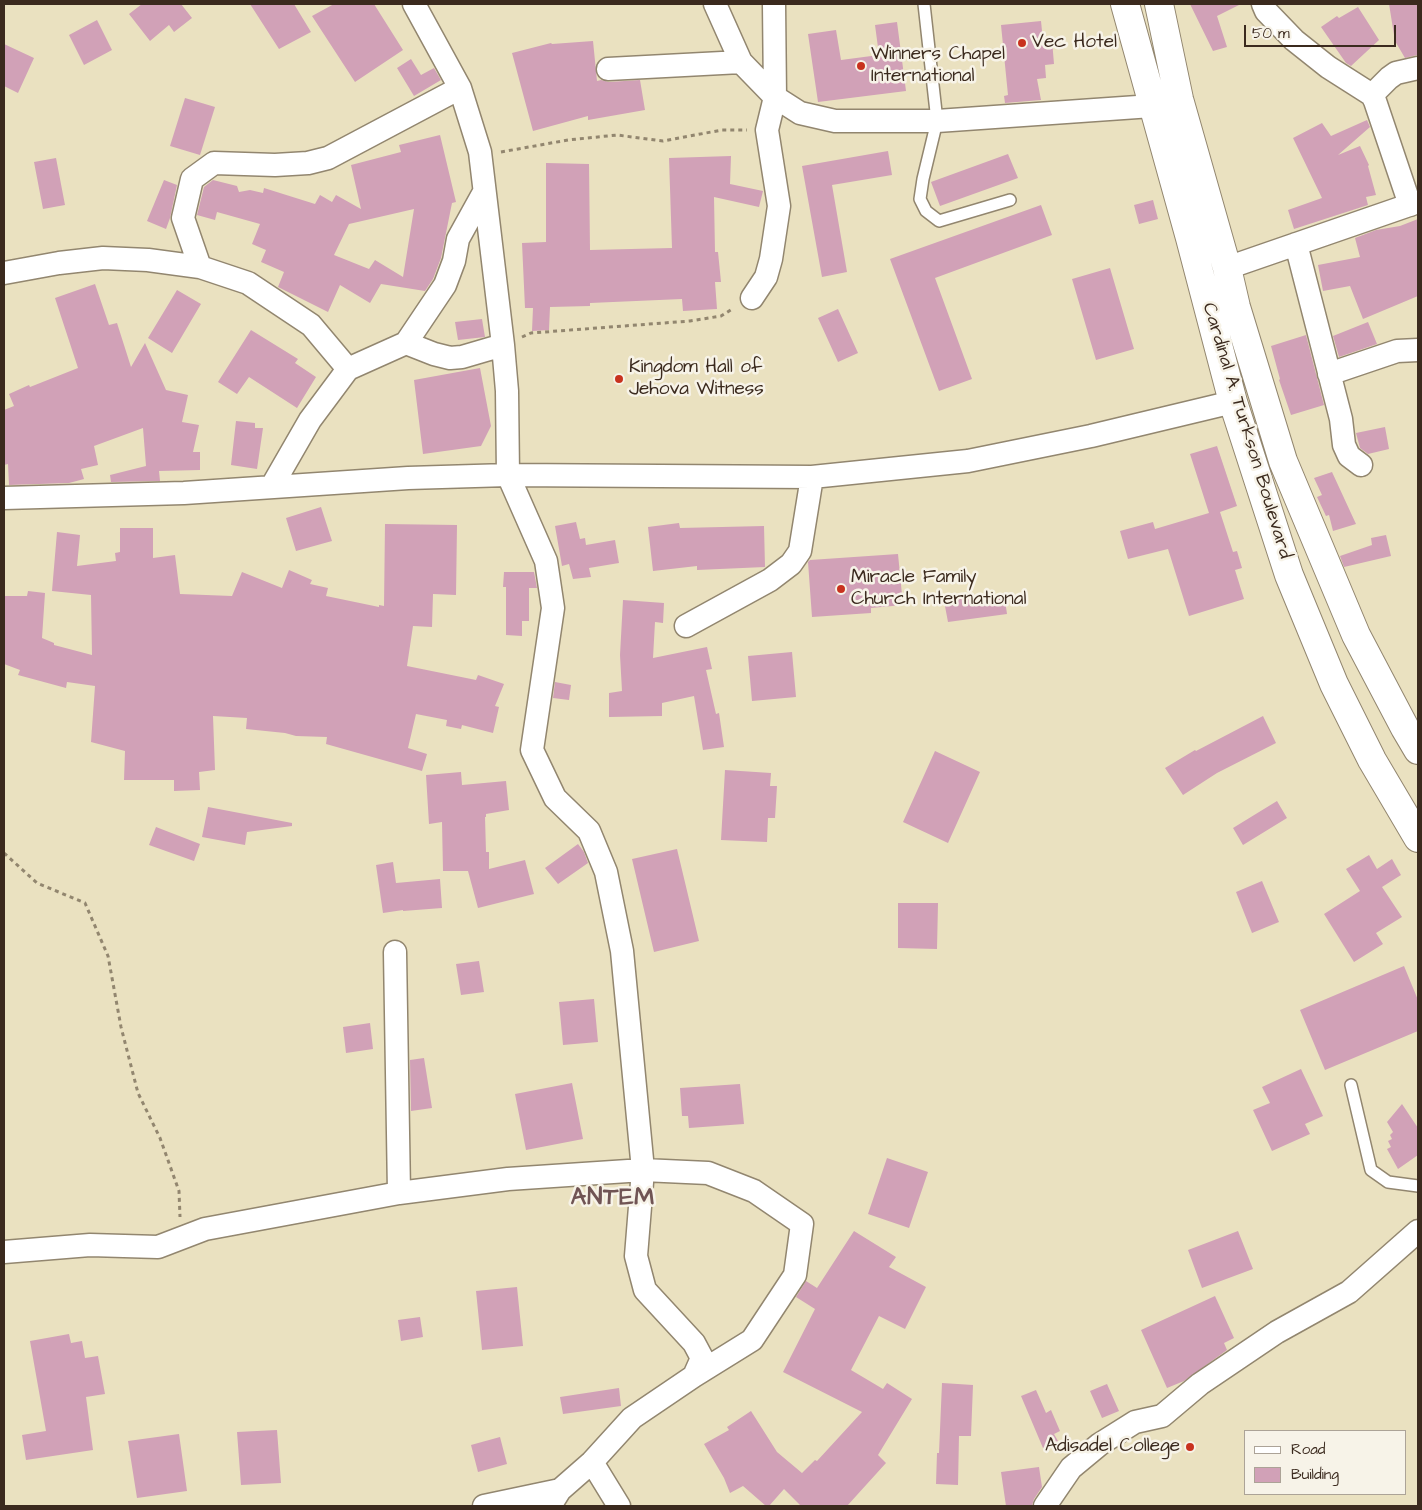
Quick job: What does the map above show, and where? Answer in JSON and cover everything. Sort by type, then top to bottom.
[{"type":"street","points":[[414,4],[460,88],[480,152],[507,391],[508,475],[546,562],[553,608],[532,750],[555,798],[589,831],[606,872],[622,950],[643,1170],[636,1256],[645,1290],[694,1343],[702,1358],[694,1376]]},
{"type":"street","points":[[715,4],[741,62],[775,97],[800,113],[834,121],[937,120],[1152,106]]},
{"type":"street","points":[[752,298],[766,277],[771,259],[779,206],[767,130],[775,97],[774,4]]},
{"type":"street","name":"Cardinal A. Turkson Boulevard","points":[[1125,4],[1207,300],[1233,402],[1289,575],[1330,675],[1372,760],[1418,838]]},
{"type":"street","name":"Cardinal A. Turkson Boulevard","points":[[1159,4],[1179,99],[1283,461],[1356,636],[1418,750]]},
{"type":"street","points":[[1207,300],[1230,281],[1296,244],[1414,203],[1372,96],[1328,67],[1294,40],[1266,11],[1263,4]]},
{"type":"street","points":[[608,69],[741,62]]},
{"type":"street","points":[[1372,96],[1396,73],[1418,68]]},
{"type":"street","points":[[200,267],[182,218],[192,179],[214,163],[275,165],[308,163],[328,158],[460,88]]},
{"type":"street","points":[[272,486],[310,420],[348,369],[406,343],[445,285],[454,261],[458,239],[484,192]]},
{"type":"street","points":[[1296,244],[1341,419],[1344,444],[1349,456],[1361,465]]},
{"type":"street","points":[[4,273],[59,262],[103,258],[148,260],[200,267],[248,283],[311,325],[348,369]]},
{"type":"street","points":[[406,343],[450,358],[462,357],[503,345]]},
{"type":"street","points":[[1330,374],[1397,351],[1418,350]]},
{"type":"street","points":[[4,498],[184,493],[408,478],[508,475],[812,478],[968,461],[1091,436],[1233,402]]},
{"type":"street","points":[[686,626],[770,580],[791,564],[800,551],[812,478]]},
{"type":"street","points":[[395,952],[399,1193]]},
{"type":"street","points":[[4,1252],[90,1245],[158,1247],[205,1229],[399,1193],[508,1179],[643,1170],[708,1173],[754,1191],[802,1224],[795,1275],[752,1340],[632,1418],[592,1462],[555,1498],[484,1506]]},
{"type":"street","points":[[1045,1506],[1071,1468],[1100,1444],[1135,1422],[1162,1416],[1200,1384],[1277,1332],[1349,1292],[1418,1230]]},
{"type":"street","points":[[592,1462],[619,1506]]},
{"type":"lane","points":[[924,4],[937,120],[920,199],[926,212],[939,220],[1010,200]]},
{"type":"lane","points":[[1351,1085],[1371,1170],[1388,1182],[1418,1186]]},
{"type":"path","points":[[480,152],[506,152],[568,140],[617,135],[663,141],[722,130],[767,130]]},
{"type":"path","points":[[503,345],[531,333],[690,321],[720,316],[752,298]]},
{"type":"path","points":[[4,852],[37,883],[85,903],[108,956],[121,1027],[138,1093],[160,1138],[179,1191],[181,1238]]},
{"type":"building","points":[[142,4],[181,4],[192,18],[174,32],[169,25],[150,41],[129,14]]},
{"type":"building","points":[[250,4],[294,4],[311,32],[279,49]]},
{"type":"building","points":[[334,4],[374,4],[403,50],[355,82],[312,16]]},
{"type":"building","points":[[1190,4],[1241,4],[1217,16],[1227,47],[1213,51]]},
{"type":"building","points":[[1389,4],[1418,4],[1417,55],[1405,58],[1395,41]]},
{"type":"building","points":[[1358,7],[1379,40],[1351,66],[1346,63],[1321,27],[1337,16],[1339,18]]},
{"type":"building","points":[[97,20],[112,50],[84,65],[69,35]]},
{"type":"building","points":[[1041,21],[1043,41],[1052,40],[1054,64],[1045,65],[1046,78],[1037,79],[1041,100],[1005,103],[1004,96],[1008,95],[1001,25]]},
{"type":"building","points":[[897,22],[906,91],[818,102],[808,34],[836,30],[841,60],[879,55],[875,25]]},
{"type":"building","points":[[593,41],[597,81],[640,80],[645,110],[588,120],[588,116],[533,131],[512,53],[551,43]]},
{"type":"building","points":[[4,44],[34,58],[18,93],[4,86]]},
{"type":"building","points":[[411,59],[421,75],[434,68],[441,80],[414,96],[397,68]]},
{"type":"building","points":[[185,98],[215,107],[200,155],[170,146]]},
{"type":"building","points":[[1367,120],[1370,127],[1338,155],[1360,146],[1369,165],[1376,195],[1366,197],[1368,205],[1294,229],[1288,210],[1322,198],[1293,138],[1322,123],[1331,136]]},
{"type":"building","points":[[440,135],[456,202],[452,203],[441,258],[433,279],[425,291],[381,284],[370,303],[340,285],[328,312],[278,287],[284,272],[261,262],[266,250],[252,244],[260,224],[217,212],[215,220],[197,215],[204,187],[213,180],[237,186],[239,192],[250,190],[263,193],[264,188],[315,204],[320,195],[332,202],[336,195],[361,209],[351,165],[401,152],[399,145]],"holes":[[[414,209],[403,277],[375,260],[369,269],[334,255],[349,224]]]},
{"type":"building","points":[[888,151],[892,175],[832,185],[847,272],[822,277],[802,166]]},
{"type":"building","points":[[1008,154],[1018,178],[940,206],[931,182]]},
{"type":"building","points":[[731,156],[730,184],[763,191],[759,207],[714,197],[715,252],[718,252],[721,282],[715,282],[717,309],[683,311],[682,299],[590,303],[590,306],[550,307],[549,330],[532,331],[533,308],[525,308],[522,243],[546,242],[546,163],[589,164],[590,250],[672,248],[669,158]]},
{"type":"building","points":[[56,158],[65,205],[43,209],[34,162]]},
{"type":"building","points":[[164,180],[177,185],[166,229],[147,221]]},
{"type":"building","points":[[1153,200],[1158,219],[1139,224],[1134,205]]},
{"type":"building","points":[[1041,205],[1052,235],[935,278],[972,379],[939,391],[890,259]]},
{"type":"building","points":[[1418,219],[1418,296],[1363,319],[1350,286],[1323,291],[1318,265],[1360,257],[1355,238],[1376,230],[1400,226]]},
{"type":"building","points":[[1110,268],[1134,349],[1096,360],[1072,279]]},
{"type":"building","points":[[95,284],[109,325],[117,323],[131,367],[145,343],[166,390],[188,395],[182,422],[199,425],[193,452],[200,452],[200,470],[159,471],[160,481],[111,482],[110,475],[146,466],[143,428],[94,446],[98,465],[81,469],[84,479],[69,483],[9,485],[8,464],[4,465],[4,410],[14,406],[9,394],[78,368],[55,298]]},
{"type":"building","points":[[177,290],[201,304],[172,353],[148,338]]},
{"type":"building","points":[[838,309],[858,353],[838,362],[818,318]]},
{"type":"building","points":[[482,319],[485,337],[458,340],[455,322]]},
{"type":"building","points":[[1368,322],[1377,344],[1339,357],[1333,336]]},
{"type":"building","points":[[251,330],[298,359],[295,363],[316,377],[297,408],[249,377],[237,394],[218,382]]},
{"type":"building","points":[[1306,335],[1324,405],[1291,415],[1279,380],[1271,346]]},
{"type":"building","points":[[480,368],[491,426],[481,446],[423,454],[414,380]]},
{"type":"building","points":[[236,421],[255,423],[255,428],[263,428],[257,469],[231,465]]},
{"type":"building","points":[[1385,427],[1389,449],[1368,454],[1360,448],[1356,433]]},
{"type":"building","points":[[1217,446],[1237,506],[1220,512],[1233,552],[1237,551],[1242,568],[1235,570],[1244,599],[1189,616],[1168,549],[1128,559],[1120,531],[1153,522],[1155,529],[1209,513],[1190,454]]},
{"type":"building","points":[[1332,472],[1356,524],[1333,531],[1329,515],[1326,516],[1317,497],[1322,495],[1314,478]]},
{"type":"building","points":[[321,507],[332,541],[296,551],[286,518]]},
{"type":"building","points":[[576,522],[580,539],[585,538],[586,545],[615,540],[619,563],[589,568],[591,577],[573,579],[569,564],[562,566],[555,526]]},
{"type":"building","points":[[679,523],[680,528],[764,526],[765,567],[697,570],[697,566],[653,571],[648,527]]},
{"type":"building","points":[[385,524],[457,525],[456,595],[433,594],[432,627],[413,626],[407,666],[476,680],[478,675],[504,684],[495,706],[499,707],[493,733],[462,725],[461,729],[446,726],[447,720],[416,714],[408,748],[427,754],[422,771],[326,744],[327,737],[296,736],[246,729],[247,718],[213,716],[215,770],[199,772],[200,790],[174,791],[174,780],[124,780],[125,751],[91,742],[95,686],[67,682],[66,688],[18,675],[20,670],[4,664],[4,596],[27,596],[28,591],[45,593],[42,638],[54,643],[54,645],[92,655],[91,595],[52,591],[57,532],[80,535],[77,566],[116,561],[115,553],[120,552],[120,528],[153,528],[153,558],[175,555],[180,594],[232,596],[242,572],[282,588],[289,570],[312,580],[310,584],[328,588],[326,596],[379,607],[379,605],[384,606]]},
{"type":"building","points":[[1386,535],[1391,556],[1344,567],[1340,556],[1372,545],[1371,538]]},
{"type":"building","points":[[898,554],[903,605],[871,608],[871,613],[812,617],[808,562],[810,560]]},
{"type":"building","points":[[504,572],[534,572],[537,588],[529,588],[529,621],[522,621],[522,636],[506,635],[506,587],[503,587]]},
{"type":"building","points":[[1004,593],[1007,614],[948,622],[944,601]]},
{"type":"building","points":[[623,600],[664,603],[663,623],[655,622],[653,658],[707,647],[712,669],[706,670],[716,714],[719,713],[724,747],[703,750],[694,696],[662,703],[662,716],[609,717],[609,693],[622,691],[620,655]]},
{"type":"building","points":[[792,652],[796,697],[752,701],[748,656]]},
{"type":"building","points":[[555,682],[571,685],[569,700],[553,698]]},
{"type":"building","points":[[1263,716],[1276,743],[1217,773],[1183,795],[1165,768],[1195,750]]},
{"type":"building","points":[[935,751],[980,772],[948,843],[903,822]]},
{"type":"building","points":[[725,770],[771,773],[770,786],[777,786],[775,818],[768,818],[767,842],[721,840]]},
{"type":"building","points":[[461,772],[462,785],[506,781],[509,810],[486,814],[485,817],[486,852],[489,852],[489,869],[525,860],[534,894],[478,908],[468,871],[443,871],[442,822],[429,824],[426,775]]},
{"type":"building","points":[[1277,801],[1287,818],[1243,845],[1233,828]]},
{"type":"building","points":[[208,807],[292,823],[292,826],[247,832],[245,845],[202,837]]},
{"type":"building","points":[[156,827],[200,844],[194,861],[149,845]]},
{"type":"building","points":[[578,844],[584,852],[588,863],[558,884],[545,868]]},
{"type":"building","points":[[677,849],[699,941],[654,952],[632,859]]},
{"type":"building","points":[[1369,855],[1377,869],[1392,859],[1401,875],[1382,887],[1402,917],[1376,933],[1383,944],[1354,962],[1324,914],[1360,891],[1346,869]]},
{"type":"building","points":[[393,862],[396,883],[440,879],[442,908],[383,913],[376,865]]},
{"type":"building","points":[[1262,881],[1279,922],[1252,933],[1236,892]]},
{"type":"building","points":[[898,903],[938,903],[937,949],[898,948]]},
{"type":"building","points":[[479,961],[484,992],[461,995],[456,964]]},
{"type":"building","points":[[1404,966],[1418,1000],[1418,1031],[1325,1070],[1300,1010]]},
{"type":"building","points":[[594,999],[598,1042],[563,1045],[559,1002]]},
{"type":"building","points":[[370,1023],[373,1049],[346,1053],[343,1027]]},
{"type":"building","points":[[424,1058],[432,1108],[411,1111],[410,1060]]},
{"type":"building","points":[[1301,1069],[1323,1116],[1305,1124],[1310,1134],[1272,1151],[1253,1110],[1270,1103],[1262,1087]]},
{"type":"building","points":[[572,1083],[583,1139],[526,1150],[515,1094]]},
{"type":"building","points":[[740,1084],[744,1124],[689,1128],[688,1116],[682,1116],[680,1088]]},
{"type":"building","points":[[1402,1104],[1418,1128],[1418,1155],[1398,1169],[1387,1149],[1391,1147],[1388,1141],[1392,1139],[1390,1135],[1393,1132],[1387,1122]]},
{"type":"building","points":[[887,1158],[928,1172],[909,1228],[868,1214]]},
{"type":"building","points":[[854,1231],[896,1257],[889,1267],[926,1287],[905,1329],[879,1316],[851,1370],[883,1389],[887,1383],[912,1399],[878,1455],[886,1463],[847,1506],[801,1506],[784,1489],[769,1506],[766,1506],[743,1486],[730,1493],[724,1478],[704,1444],[729,1430],[727,1427],[751,1411],[777,1452],[802,1473],[815,1460],[817,1461],[862,1412],[783,1372],[815,1309],[796,1297],[806,1281],[817,1288]]},
{"type":"building","points":[[1238,1231],[1253,1269],[1202,1288],[1188,1250]]},
{"type":"building","points":[[517,1287],[523,1346],[482,1350],[476,1291]]},
{"type":"building","points":[[1215,1296],[1234,1338],[1224,1343],[1227,1350],[1184,1381],[1167,1388],[1141,1330]]},
{"type":"building","points":[[420,1317],[423,1337],[401,1341],[398,1320]]},
{"type":"building","points":[[69,1334],[71,1343],[82,1341],[85,1358],[98,1356],[105,1394],[86,1397],[93,1450],[26,1460],[22,1435],[46,1431],[30,1341]]},
{"type":"building","points":[[942,1383],[973,1385],[971,1436],[959,1436],[958,1485],[936,1484]]},
{"type":"building","points":[[1107,1384],[1119,1411],[1102,1418],[1090,1391]]},
{"type":"building","points":[[619,1388],[621,1406],[563,1414],[560,1397]]},
{"type":"building","points":[[1036,1390],[1046,1413],[1051,1410],[1060,1431],[1054,1434],[1058,1441],[1043,1448],[1021,1396]]},
{"type":"building","points":[[277,1430],[281,1483],[241,1485],[237,1432]]},
{"type":"building","points":[[179,1434],[187,1491],[137,1498],[128,1441]]},
{"type":"building","points":[[500,1437],[507,1464],[478,1472],[471,1445]]},
{"type":"building","points":[[1039,1467],[1042,1487],[1032,1506],[1006,1506],[1001,1472]]},
{"type":"place","name":"Vec Hotel","points":[[1022,43]]},
{"type":"place","name":"Winners Chapel International","points":[[861,66]]},
{"type":"place","name":"Kingdom Hall of Jehova Witness","points":[[619,379]]},
{"type":"place","name":"Miracle Family Church International","points":[[841,589]]},
{"type":"place","name":"Adisadel College","points":[[1190,1447]]},
{"type":"district","name":"ANTEM","points":[[613,1199]]}]
